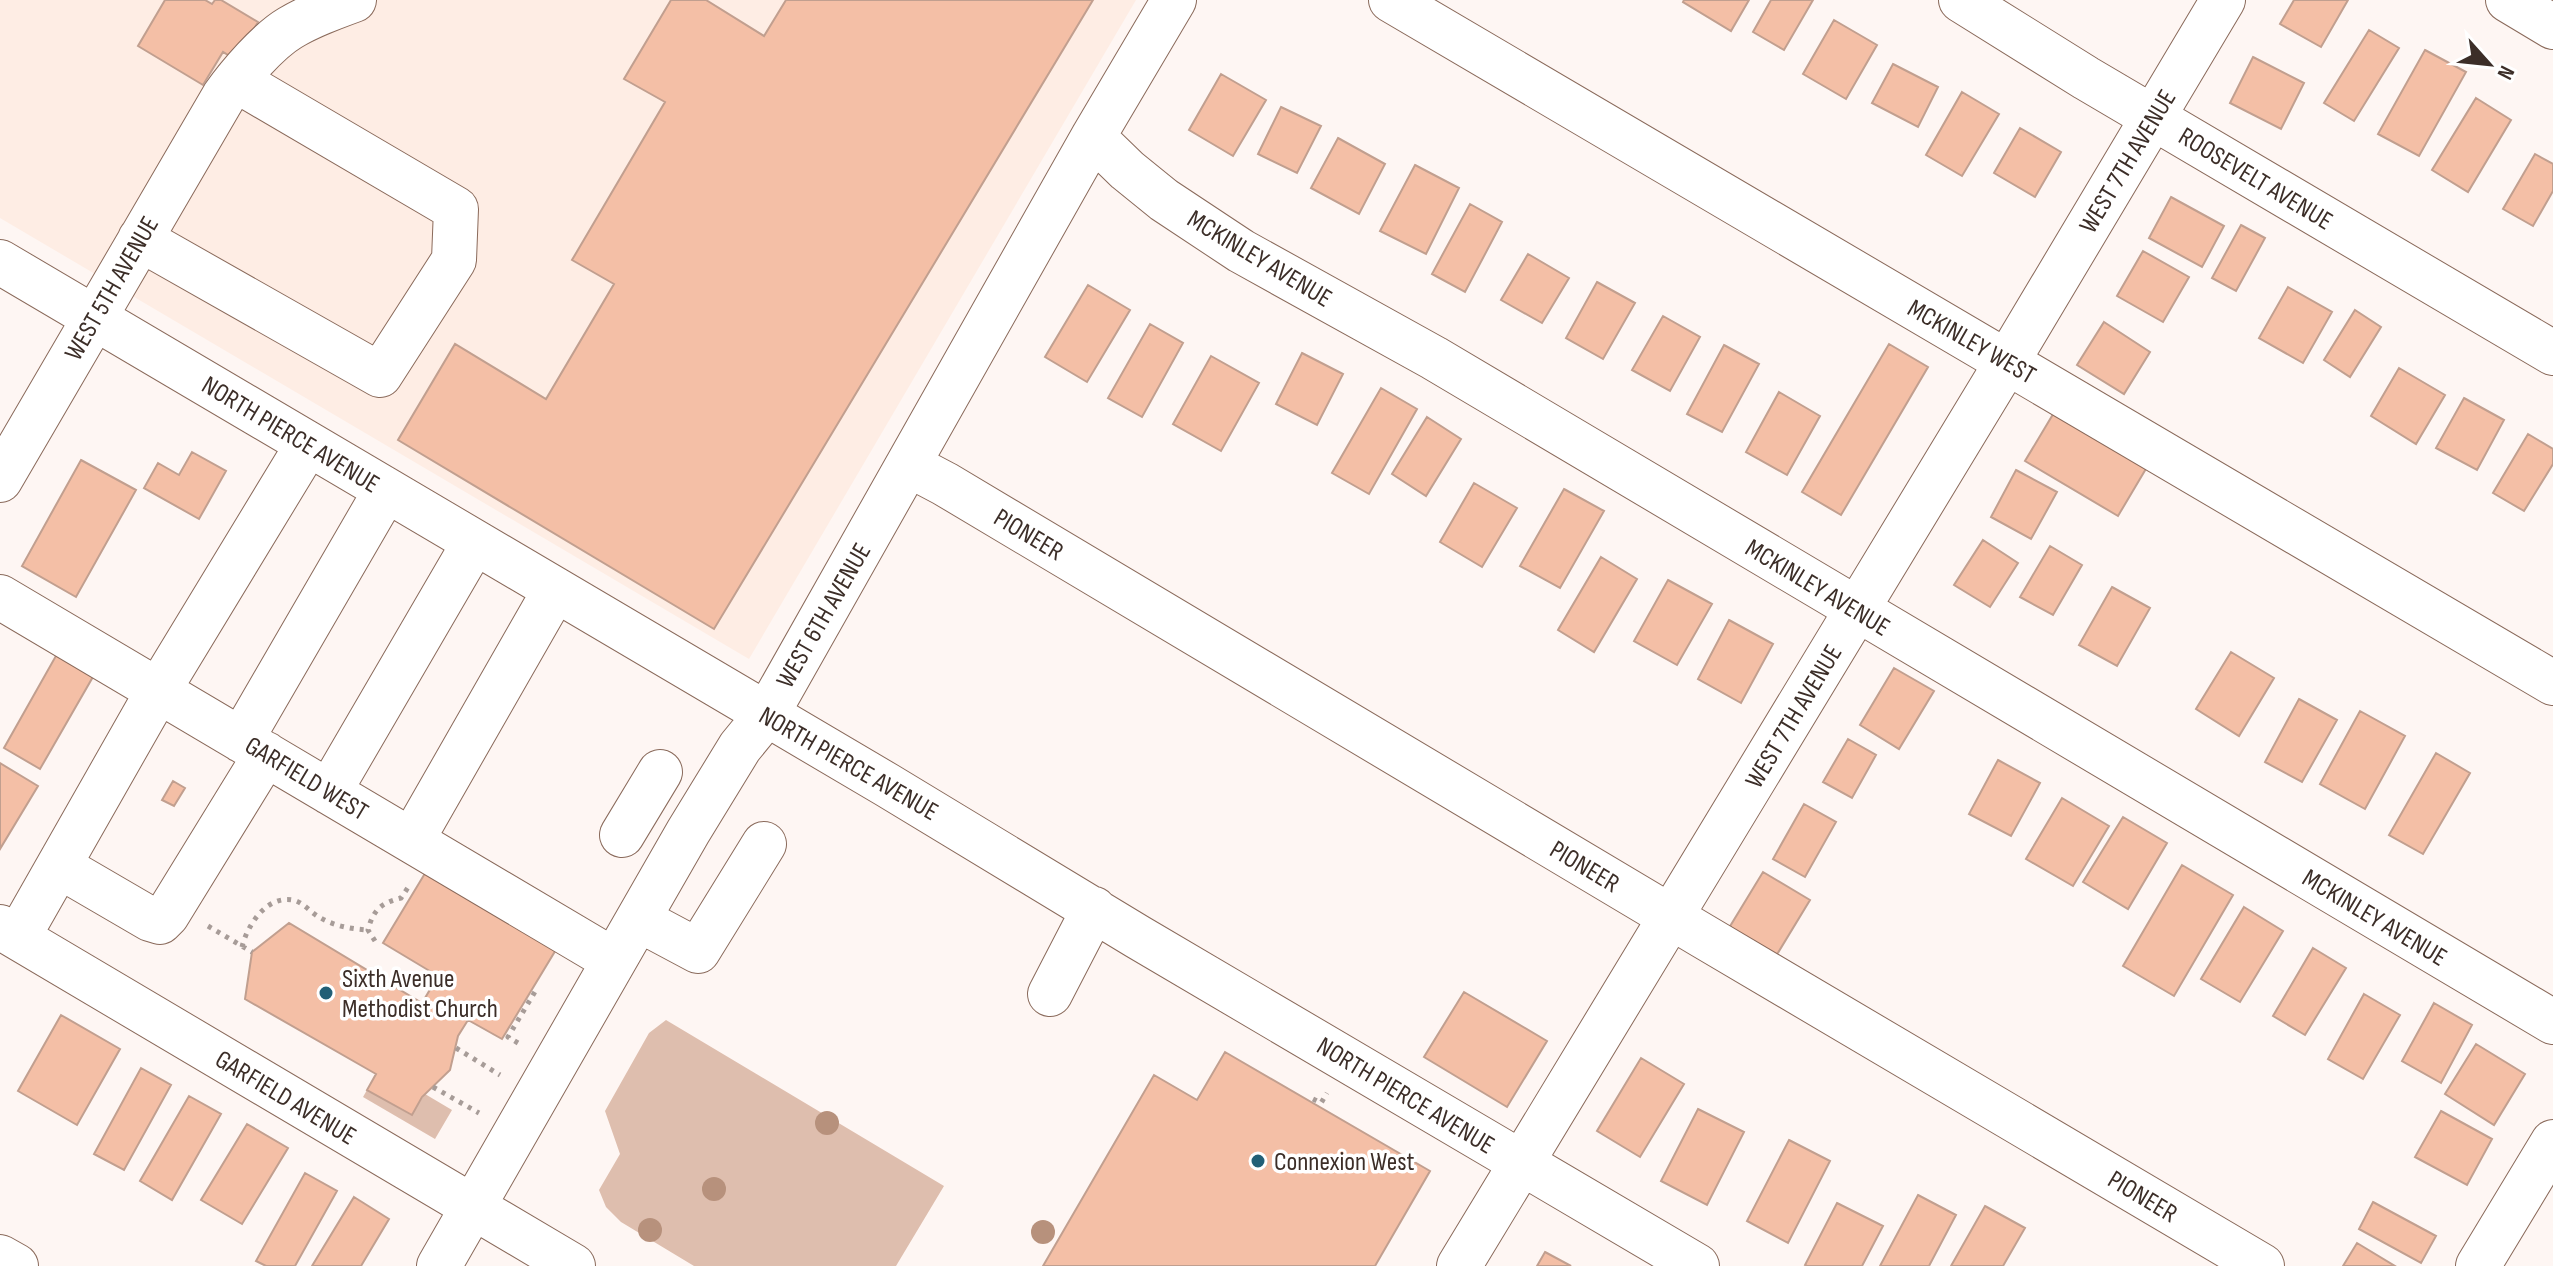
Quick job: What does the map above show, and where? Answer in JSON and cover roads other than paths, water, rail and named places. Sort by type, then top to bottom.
[{"type":"street","name":"WEST 5TH AVENUE","points":[[0,480],[230,88],[287,29],[354,0]]},
{"type":"street","name":"WEST 6TH AVENUE","points":[[439,1266],[688,832],[740,747],[767,714],[1093,137],[1174,0]]},
{"type":"street","name":"MCKINLEY WEST","points":[[1391,0],[2553,683]]},
{"type":"street","name":"ROOSEVELT AVENUE","points":[[1961,0],[2086,78],[2553,353]]},
{"type":"street","name":"WEST 7TH AVENUE","points":[[1459,1266],[2223,0]]},
{"type":"street","points":[[2508,0],[2553,27]]},
{"type":"street","points":[[140,239],[380,375],[454,260],[456,209],[230,88]]},
{"type":"street","name":"MCKINLEY AVENUE","points":[[1093,137],[1164,200],[1241,251],[1448,366],[2553,1022]]},
{"type":"street","name":"NORTH PIERCE AVENUE","points":[[0,262],[1697,1266]]},
{"type":"street","points":[[9,932],[59,866],[158,691],[308,444]]},
{"type":"street","name":"PIONEER","points":[[909,465],[2262,1266]]},
{"type":"street","points":[[59,866],[150,919],[160,922],[164,919],[386,490]]},
{"type":"street","points":[[329,792],[474,543]]},
{"type":"street","points":[[422,846],[555,590]]},
{"type":"street","name":"GARFIELD WEST","points":[[0,597],[613,960]]},
{"type":"street","points":[[642,804],[688,832]]},
{"type":"street","points":[[638,919],[698,951],[764,844]]},
{"type":"street","points":[[1050,994],[1094,909]]},
{"type":"street","name":"GARFIELD AVENUE","points":[[9,932],[566,1264]]},
{"type":"street","points":[[2478,1266],[2553,1142]]},
{"type":"street","points":[[0,1257],[16,1266]]},
{"type":"place","name":"Sixth Avenue Methodist Church","points":[[326,993]]},
{"type":"place","name":"Connexion West","points":[[1258,1161]]}]
